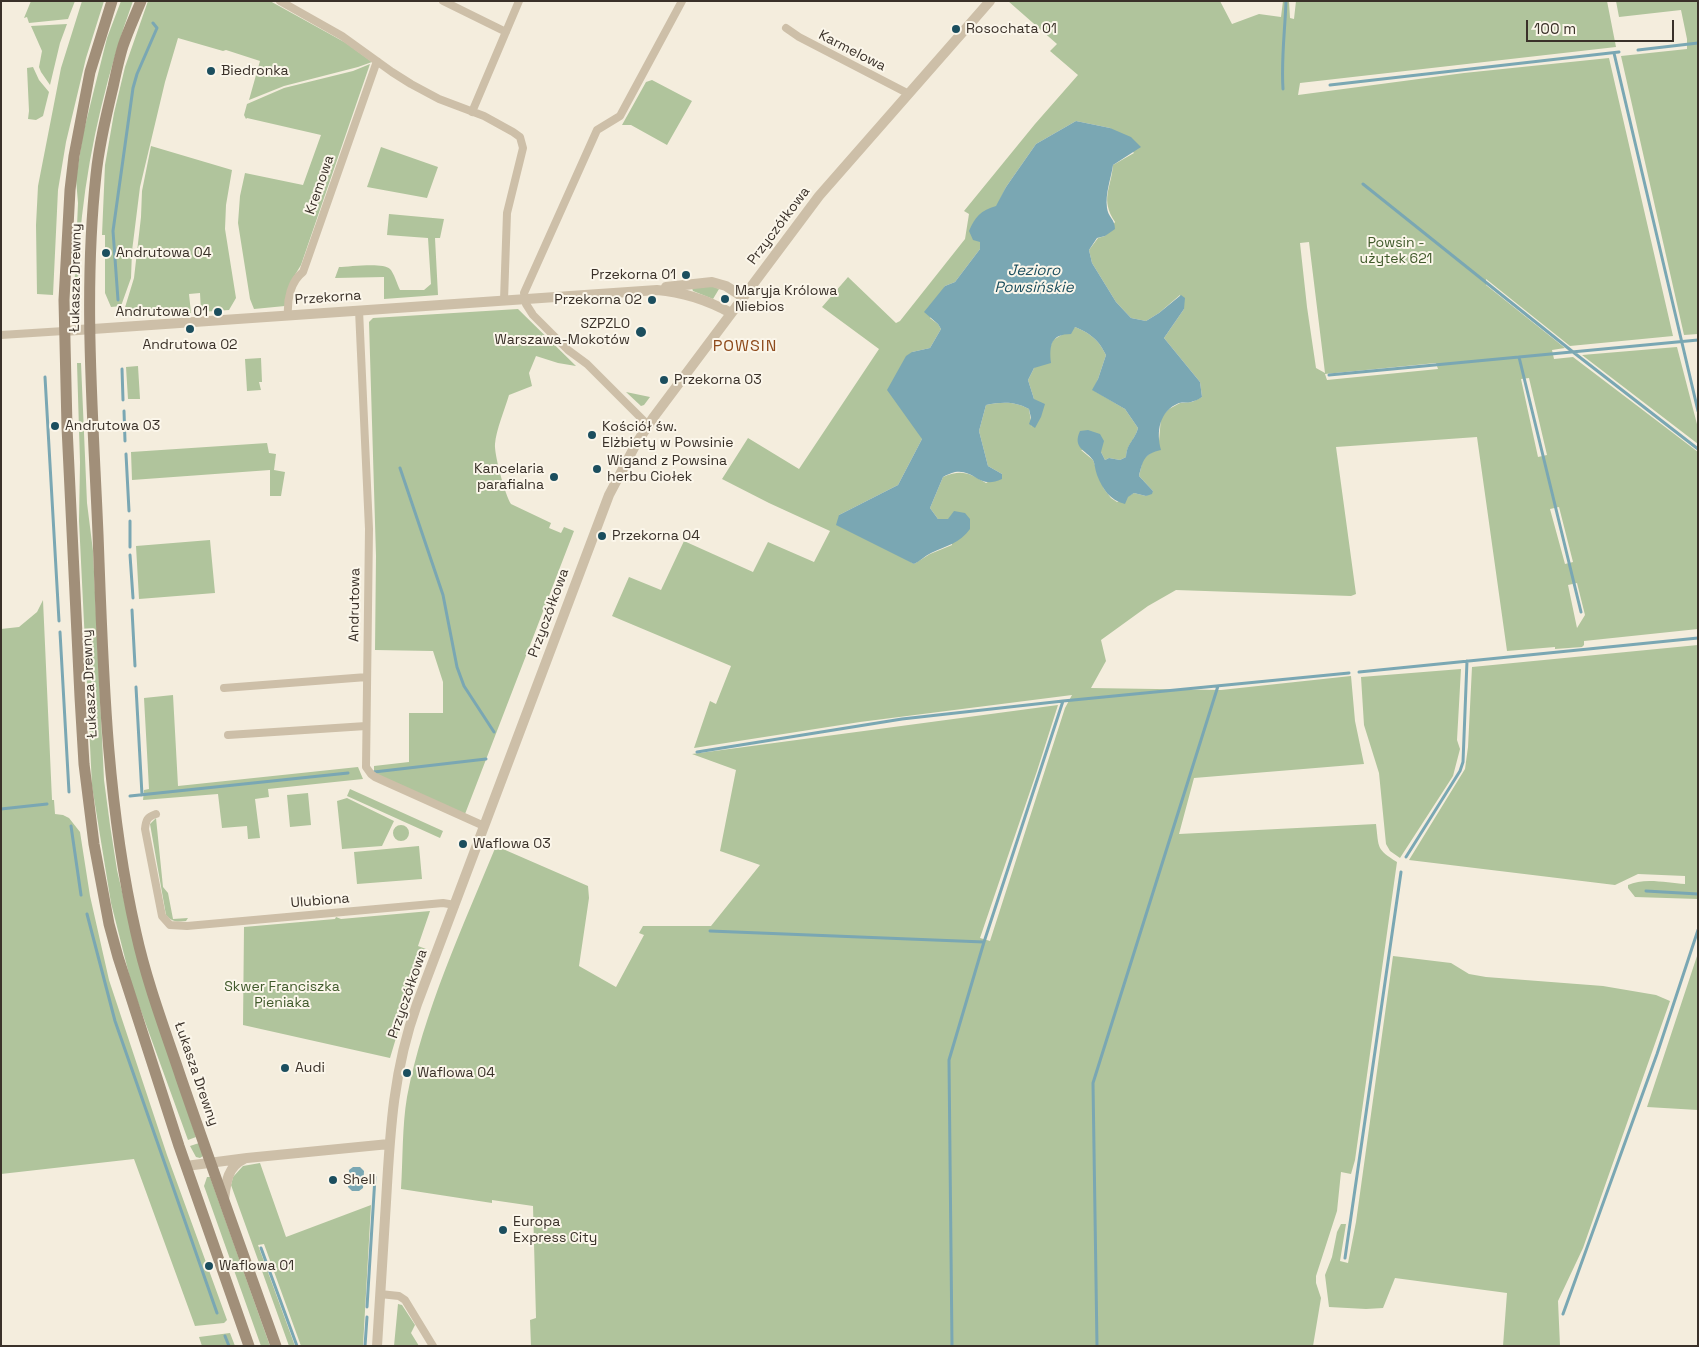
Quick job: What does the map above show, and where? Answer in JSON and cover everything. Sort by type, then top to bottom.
[{"type":"main road","name":"Łukasza Drewny","points":[[112,1],[90,72],[74,156],[70,190],[64,300],[68,437],[84,764],[94,844],[109,924],[118,957],[145,1045],[249,1346]]},
{"type":"main road","name":"Łukasza Drewny","points":[[141,1],[122,48],[106,115],[96,172],[91,250],[90,329],[104,690],[116,827],[137,937],[154,999],[276,1346]]},
{"type":"street","points":[[280,1],[342,36],[411,84],[438,99],[472,112],[520,137],[523,145],[507,214],[504,300]]},
{"type":"street","points":[[444,1],[506,32]]},
{"type":"street","points":[[472,112],[519,1]]},
{"type":"street","points":[[648,425],[587,364],[568,350],[532,315],[525,299],[525,289],[597,130],[620,116],[682,1]]},
{"type":"street","name":"Przyczółkowa","points":[[377,1346],[389,1144],[395,1088],[404,1045],[454,905],[603,509],[619,474],[648,425],[819,196],[990,1]]},
{"type":"street","name":"Karmelowa","points":[[786,28],[909,94]]},
{"type":"street","name":"Kremowa","points":[[288,315],[287,304],[296,278],[303,272],[377,61]]},
{"type":"street","name":"Przekorna","points":[[657,290],[670,286],[712,282],[726,286],[743,297]]},
{"type":"street","name":"Przekorna","points":[[1,335],[657,290],[690,295],[715,304],[730,313]]},
{"type":"street","name":"Andrutowa","points":[[359,310],[369,529],[366,768],[371,774],[484,826]]},
{"type":"street","points":[[224,688],[367,677]]},
{"type":"street","points":[[228,735],[366,726]]},
{"type":"street","name":"Ulubiona","points":[[156,814],[150,816],[146,821],[146,829],[162,916],[166,923],[170,925],[187,926],[443,903],[454,905]]},
{"type":"street","points":[[186,1166],[389,1144]]},
{"type":"street","points":[[224,1200],[226,1181],[229,1174],[233,1167],[247,1158]]},
{"type":"street","points":[[380,1294],[399,1296],[405,1300],[433,1346]]},
{"type":"green space","points":[[31,1],[75,1],[68,19],[29,23],[27,17],[24,18]]},
{"type":"green space","points":[[82,1],[104,1],[86,58],[66,142],[58,190],[53,295],[37,294],[36,225],[38,186],[61,68]]},
{"type":"green space","points":[[121,1],[133,1],[108,80],[95,135],[82,216],[78,296],[74,296],[78,203],[76,179],[83,134],[107,38]]},
{"type":"green space","points":[[148,1],[270,1],[346,43],[372,62],[284,86],[249,100],[260,61],[178,38],[165,82],[140,187],[132,251],[131,278],[121,306],[111,307],[105,293],[105,257],[107,256],[108,249],[105,249],[105,235],[102,235],[105,165],[114,113],[125,67]]},
{"type":"green space","name":"Powsin - użytek 621","points":[[1008,1],[1220,1],[1232,24],[1259,14],[1281,17],[1283,1],[1289,1],[1290,18],[1294,19],[1296,1],[1607,1],[1616,47],[1300,83],[1298,95],[1464,73],[1609,58],[1673,336],[1570,346],[1486,279],[1486,285],[1565,348],[1552,350],[1554,359],[1573,357],[1698,452],[1698,629],[1584,641],[1582,647],[1507,651],[1477,437],[1336,447],[1356,594],[1351,596],[1176,590],[1148,606],[1101,640],[1106,661],[1091,688],[1221,690],[1351,676],[1355,721],[1364,764],[1194,778],[1179,834],[1376,824],[1382,851],[1397,862],[1355,1160],[1351,1174],[1341,1172],[1337,1211],[1316,1276],[1316,1283],[1321,1298],[1313,1346],[531,1346],[530,1320],[536,1318],[533,1206],[492,1200],[492,1203],[401,1189],[405,1108],[414,1065],[433,1002],[496,846],[588,886],[589,898],[579,966],[616,987],[644,935],[639,933],[643,926],[711,926],[760,865],[720,851],[736,770],[692,754],[1058,705],[980,938],[990,941],[1065,708],[1072,695],[860,722],[694,748],[710,701],[716,704],[731,666],[612,616],[629,577],[661,590],[684,541],[753,572],[768,542],[814,562],[830,531],[722,479],[748,438],[799,469],[879,349],[822,307],[848,277],[896,323],[900,321],[965,239],[969,214],[964,211],[1078,75],[1050,51],[1057,44]],"holes":[[[1076,121],[1110,128],[1134,153],[1113,165],[1107,200],[1115,222],[1105,236],[1098,238],[1089,250],[1092,263],[1116,302],[1131,318],[1146,321],[1159,313],[1180,295],[1184,309],[1164,338],[1200,382],[1202,397],[1192,402],[1180,403],[1169,409],[1161,417],[1159,441],[1152,452],[1143,459],[1139,476],[1153,491],[1146,496],[1134,493],[1117,502],[1104,489],[1093,460],[1081,450],[1101,452],[1105,460],[1109,458],[1120,460],[1126,457],[1138,428],[1125,409],[1093,390],[1106,355],[1094,338],[1075,327],[1053,340],[1049,350],[1034,368],[1028,380],[1034,399],[1032,427],[1029,409],[1008,403],[986,405],[979,431],[988,466],[1002,474],[986,483],[965,473],[955,473],[943,477],[930,508],[938,519],[948,519],[952,545],[930,554],[914,564],[839,515],[898,485],[922,439],[912,352],[930,348],[941,329],[930,318],[945,286],[955,282],[980,249],[980,242],[1006,187],[1036,144]],[[1309,242],[1325,373],[1316,368],[1300,243]],[[1436,363],[1438,369],[1327,380],[1325,374]],[[1529,378],[1547,455],[1538,457],[1521,379]],[[1559,507],[1573,562],[1565,564],[1550,509]],[[1577,583],[1585,615],[1577,628],[1568,585]]]},
{"type":"green space","points":[[1616,1],[1698,1],[1698,334],[1684,335],[1621,56],[1687,49],[1687,39],[1681,10],[1619,17]]},
{"type":"green space","points":[[67,24],[60,43],[50,85],[39,67],[42,51],[31,26]]},
{"type":"green space","points":[[370,64],[301,265],[293,278],[285,306],[254,309],[250,299],[238,223],[240,196],[245,173],[303,185],[321,135],[246,119],[244,115],[247,104],[284,88],[353,71]]},
{"type":"green space","points":[[33,67],[39,80],[49,92],[43,116],[36,120],[28,119],[27,68]]},
{"type":"green space","points":[[652,80],[692,101],[667,145],[631,125],[622,125],[646,82]]},
{"type":"green space","points":[[151,146],[232,170],[226,205],[225,229],[236,298],[229,310],[201,312],[200,293],[189,294],[191,313],[130,316],[123,314],[134,278],[142,191]]},
{"type":"green space","points":[[381,147],[438,167],[427,198],[367,187]]},
{"type":"green space","points":[[389,214],[444,219],[440,238],[435,238],[438,295],[384,299],[384,277],[335,278],[339,267],[373,265],[390,269],[400,290],[424,290],[431,284],[428,238],[387,235]]},
{"type":"green space","points":[[714,287],[719,289],[713,299],[693,291],[692,288]]},
{"type":"green space","points":[[518,309],[576,366],[536,356],[529,373],[532,386],[509,395],[499,426],[495,449],[500,474],[511,504],[551,523],[549,528],[561,533],[564,527],[574,531],[465,814],[374,773],[374,766],[409,762],[409,713],[443,713],[443,682],[433,651],[375,650],[376,556],[369,322],[373,318]]},
{"type":"green space","points":[[1677,347],[1698,428],[1698,444],[1582,355]]},
{"type":"green space","points":[[261,358],[262,382],[259,382],[261,390],[247,391],[245,359]]},
{"type":"green space","points":[[77,363],[81,363],[87,503],[93,551],[104,780],[110,825],[117,870],[138,960],[196,1137],[188,1140],[132,986],[111,903],[92,786],[79,521],[80,462]]},
{"type":"green space","points":[[138,366],[140,399],[128,399],[126,367]]},
{"type":"green space","points":[[626,392],[650,397],[641,406]]},
{"type":"green space","points":[[267,443],[269,453],[276,454],[274,470],[285,472],[281,496],[270,496],[270,470],[132,480],[131,452]]},
{"type":"green space","points":[[210,540],[215,593],[139,599],[136,546]]},
{"type":"green space","points":[[43,600],[52,800],[54,800],[55,814],[69,818],[80,832],[90,896],[109,980],[167,1155],[227,1320],[224,1323],[195,1326],[134,1159],[1,1174],[1,629],[19,627],[37,612]]},
{"type":"green space","points":[[1698,645],[1698,899],[1635,897],[1628,888],[1628,885],[1641,881],[1685,884],[1685,876],[1638,874],[1615,885],[1409,860],[1465,769],[1472,667]]},
{"type":"green space","points":[[1461,669],[1457,740],[1460,749],[1453,776],[1400,858],[1390,851],[1386,844],[1379,773],[1364,725],[1361,677]]},
{"type":"green space","points":[[173,695],[178,786],[358,767],[363,779],[268,789],[269,797],[255,799],[260,838],[248,839],[247,826],[222,828],[218,794],[143,800],[144,790],[149,789],[144,698]]},
{"type":"green space","points":[[350,789],[443,831],[440,838],[347,796]]},
{"type":"green space","points":[[308,793],[311,825],[290,827],[287,795]]},
{"type":"green space","points":[[347,798],[394,821],[382,846],[342,849],[337,801]]},
{"type":"green space","points":[[156,818],[163,887],[168,893],[173,919],[188,918],[186,921],[175,921],[166,915],[150,824]]},
{"type":"green space","points":[[401,825],[409,833],[401,841],[393,833]]},
{"type":"green space","points":[[419,846],[422,879],[357,884],[354,852]]},
{"type":"green space","name":"Skwer Franciszka Pieniaka","points":[[430,911],[418,946],[426,949],[390,1058],[243,1025],[244,927],[335,919],[336,917],[341,919]]},
{"type":"green space","points":[[1698,953],[1698,1110],[1647,1107]]},
{"type":"green space","points":[[1393,956],[1451,963],[1469,974],[1486,977],[1603,986],[1656,995],[1670,1001],[1583,1248],[1558,1301],[1560,1346],[1503,1346],[1507,1293],[1395,1278],[1383,1308],[1329,1307],[1325,1275],[1332,1257],[1337,1232],[1341,1224],[1346,1224],[1340,1261],[1348,1263],[1356,1222]]},
{"type":"green space","points":[[199,1143],[203,1156],[200,1158],[196,1157],[190,1146]]},
{"type":"green space","points":[[260,1163],[286,1237],[371,1205],[363,1346],[301,1346],[264,1244],[258,1245],[295,1346],[289,1346],[231,1185],[233,1177],[243,1166]]},
{"type":"green space","points":[[207,1177],[210,1177],[270,1346],[261,1346],[204,1186]]},
{"type":"green space","points":[[398,1304],[402,1305],[415,1325],[411,1333],[419,1346],[394,1346]]},
{"type":"green space","points":[[230,1333],[235,1346],[202,1346],[199,1337]]},
{"type":"water","name":"Jezioro Powsińskie","points":[[1076,121],[1110,128],[1131,137],[1141,147],[1113,165],[1107,191],[1107,202],[1108,211],[1115,229],[1105,236],[1097,238],[1089,250],[1092,263],[1116,302],[1131,318],[1146,321],[1181,295],[1185,298],[1184,309],[1164,338],[1200,382],[1202,397],[1191,402],[1179,403],[1167,411],[1163,417],[1159,429],[1161,450],[1145,458],[1139,476],[1153,491],[1152,494],[1146,496],[1134,493],[1128,497],[1125,504],[1115,500],[1102,485],[1093,460],[1079,445],[1078,437],[1080,431],[1088,430],[1100,434],[1104,441],[1101,452],[1105,460],[1109,458],[1120,460],[1126,457],[1128,448],[1138,428],[1125,409],[1092,390],[1106,355],[1097,341],[1075,327],[1071,334],[1055,338],[1050,351],[1051,363],[1034,368],[1028,380],[1034,399],[1045,404],[1035,428],[1029,424],[1031,418],[1029,409],[1024,406],[1008,403],[986,405],[979,431],[988,466],[1002,474],[1002,479],[987,482],[962,472],[955,472],[943,477],[930,508],[938,519],[948,519],[954,511],[965,513],[970,519],[970,529],[957,541],[931,553],[914,564],[836,525],[839,515],[898,485],[922,439],[887,390],[906,356],[912,352],[930,348],[941,329],[924,312],[945,286],[955,282],[980,249],[980,242],[973,240],[969,231],[974,222],[982,212],[996,206],[1006,187],[1036,144]]},
{"type":"water","points":[[353,1167],[360,1167],[364,1171],[363,1188],[359,1191],[352,1191],[348,1187],[349,1170]]},
{"type":"waterway","points":[[1283,89],[1286,1]]},
{"type":"waterway","points":[[118,300],[113,231],[133,88],[157,28],[153,23]]},
{"type":"waterway","points":[[1638,50],[1698,43]]},
{"type":"waterway","points":[[1330,85],[1619,52]]},
{"type":"waterway","points":[[1614,53],[1698,411]]},
{"type":"waterway","points":[[1363,184],[1698,449]]},
{"type":"waterway","points":[[1581,612],[1519,357],[1698,340]]},
{"type":"waterway","points":[[1329,375],[1519,357]]},
{"type":"waterway","points":[[122,369],[123,400]]},
{"type":"waterway","points":[[45,377],[59,621]]},
{"type":"waterway","points":[[124,411],[125,441]]},
{"type":"waterway","points":[[126,454],[129,511]]},
{"type":"waterway","points":[[400,468],[443,595],[457,667],[464,686],[494,732]]},
{"type":"waterway","points":[[130,521],[130,547]]},
{"type":"waterway","points":[[130,555],[133,598]]},
{"type":"waterway","points":[[132,610],[135,666]]},
{"type":"waterway","points":[[60,632],[69,792]]},
{"type":"waterway","points":[[1359,672],[1698,638]]},
{"type":"waterway","points":[[1406,857],[1460,771],[1463,762],[1467,661]]},
{"type":"waterway","points":[[952,1346],[949,1060],[984,942],[1063,701],[1349,673]]},
{"type":"waterway","points":[[1097,1346],[1093,1083],[1218,686]]},
{"type":"waterway","points":[[136,687],[142,795]]},
{"type":"waterway","points":[[697,752],[902,719],[1063,701]]},
{"type":"waterway","points":[[374,772],[486,759]]},
{"type":"waterway","points":[[130,796],[348,773]]},
{"type":"waterway","points":[[1,809],[47,804]]},
{"type":"waterway","points":[[71,826],[81,895]]},
{"type":"waterway","points":[[1345,1258],[1401,872]]},
{"type":"waterway","points":[[1646,891],[1698,894]]},
{"type":"waterway","points":[[87,914],[115,1021],[217,1313]]},
{"type":"waterway","points":[[1563,1314],[1657,1054],[1698,930]]},
{"type":"waterway","points":[[710,931],[984,942]]},
{"type":"waterway","points":[[367,1307],[375,1177]]},
{"type":"waterway","points":[[261,1248],[297,1346]]},
{"type":"waterway","points":[[365,1346],[367,1317]]},
{"type":"waterway","points":[[225,1336],[229,1346]]},
{"type":"place","name":"Rosochata 01","points":[[956,29]]},
{"type":"place","name":"Biedronka","points":[[211,71]]},
{"type":"place","name":"Andrutowa 04","points":[[106,253]]},
{"type":"place","name":"Przekorna 01","points":[[686,275]]},
{"type":"place","name":"Maryja Królowa Niebios","points":[[725,299]]},
{"type":"place","name":"Przekorna 02","points":[[652,300]]},
{"type":"place","name":"Andrutowa 01","points":[[218,312]]},
{"type":"place","name":"Andrutowa 02","points":[[190,329]]},
{"type":"place","name":"SZPZLO Warszawa-Mokotów","points":[[641,332]]},
{"type":"place","name":"Przekorna 03","points":[[664,380]]},
{"type":"place","name":"Andrutowa 03","points":[[55,426]]},
{"type":"place","name":"Kościół św. Elżbiety w Powsinie","points":[[592,435]]},
{"type":"place","name":"Wigand z Powsina herbu Ciołek","points":[[597,469]]},
{"type":"place","name":"Kancelaria parafialna","points":[[554,477]]},
{"type":"place","name":"Przekorna 04","points":[[602,536]]},
{"type":"place","name":"Waflowa 03","points":[[463,844]]},
{"type":"place","name":"Audi","points":[[285,1068]]},
{"type":"place","name":"Waflowa 04","points":[[407,1073]]},
{"type":"place","name":"Shell","points":[[333,1180]]},
{"type":"place","name":"Europa Express City","points":[[503,1230]]},
{"type":"place","name":"Waflowa 01","points":[[209,1266]]},
{"type":"district","name":"POWSIN","points":[[745,347]]}]
